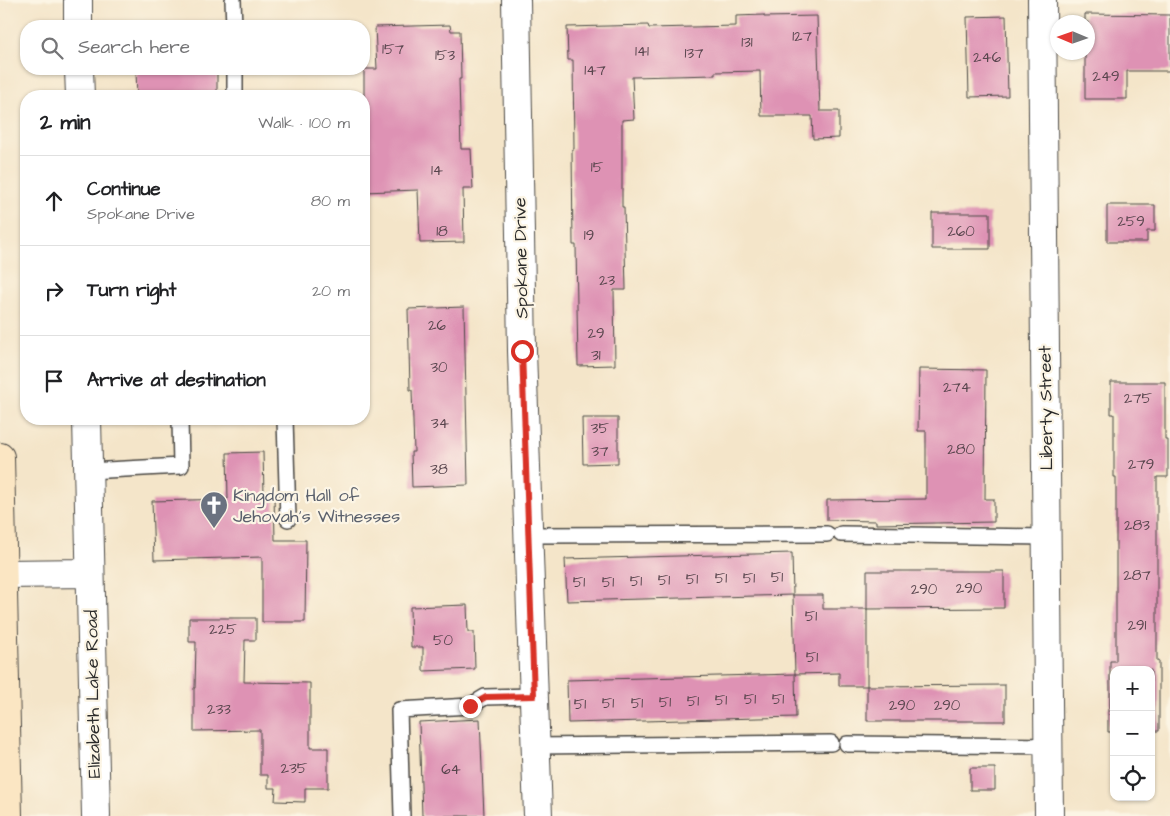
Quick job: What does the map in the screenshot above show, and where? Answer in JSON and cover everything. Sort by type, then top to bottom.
[{"type":"main road","points":[[0,457],[1,574],[8,816]]},
{"type":"street","points":[[78,0],[78,20]]},
{"type":"street","name":"Spokane Drive","points":[[516,0],[522,351],[538,816]]},
{"type":"street","name":"Liberty Street","points":[[1042,0],[1049,816]]},
{"type":"street","points":[[79,75],[80,90]]},
{"type":"street","name":"Elizabeth Lake Road","points":[[87,425],[96,816]]},
{"type":"street","points":[[1,574],[90,573]]},
{"type":"lane","points":[[234,0],[234,20]]},
{"type":"lane","points":[[235,75],[235,90]]},
{"type":"lane","points":[[88,471],[181,466],[180,425]]},
{"type":"lane","points":[[285,425],[288,519]]},
{"type":"lane","points":[[529,535],[834,534],[1048,536]]},
{"type":"lane","points":[[402,816],[399,710],[470,706],[486,697],[534,696]]},
{"type":"lane","points":[[536,746],[831,743]]},
{"type":"lane","points":[[847,744],[1049,746]]},
{"type":"building","points":[[1085,14],[1170,15],[1170,71],[1127,71],[1127,99],[1085,99],[1085,60],[1095,60],[1095,15]]},
{"type":"building","points":[[764,15],[764,17],[817,16],[820,111],[839,111],[839,138],[813,139],[812,116],[761,116],[760,71],[715,72],[715,75],[632,77],[634,119],[622,120],[622,207],[624,207],[626,290],[614,290],[615,365],[578,366],[576,245],[573,245],[573,60],[568,60],[567,27],[648,25],[649,28],[736,26],[736,16]]},
{"type":"building","points":[[1006,16],[1008,96],[969,97],[967,17]]},
{"type":"building","points":[[450,25],[451,31],[460,31],[461,149],[471,149],[473,189],[463,189],[464,242],[420,243],[418,190],[370,192],[370,90],[364,90],[364,75],[370,75],[370,69],[377,69],[375,27]]},
{"type":"building","points":[[136,75],[217,75],[217,90],[137,90]]},
{"type":"building","points":[[1107,205],[1155,205],[1155,231],[1147,231],[1147,242],[1107,242]]},
{"type":"building","points":[[932,213],[990,213],[990,249],[932,249]]},
{"type":"building","points":[[464,307],[468,485],[412,487],[411,452],[414,452],[408,309]]},
{"type":"building","points":[[919,369],[986,370],[985,499],[994,499],[994,522],[876,524],[876,521],[827,520],[827,500],[926,499],[926,431],[918,431]]},
{"type":"building","points":[[1111,382],[1165,382],[1165,440],[1168,440],[1168,477],[1157,477],[1159,731],[1155,731],[1155,666],[1110,666],[1110,661],[1116,661],[1116,477],[1114,477],[1114,414],[1111,414]]},
{"type":"building","points":[[582,418],[618,418],[618,463],[583,464]]},
{"type":"building","name":"Kingdom Hall of Jehovah's Witnesses","points":[[263,452],[264,495],[274,495],[275,540],[306,540],[305,622],[262,622],[262,557],[154,560],[152,501],[228,499],[227,453]]},
{"type":"building","points":[[792,553],[793,595],[567,601],[565,559]]},
{"type":"building","points":[[867,571],[1004,571],[1004,608],[867,609]]},
{"type":"building","points":[[793,595],[823,595],[823,609],[867,609],[867,686],[839,686],[839,673],[795,674]]},
{"type":"building","points":[[467,605],[468,632],[474,632],[475,669],[423,671],[423,647],[411,647],[410,607]]},
{"type":"building","points":[[189,618],[256,618],[256,640],[245,640],[244,682],[310,683],[310,748],[328,748],[328,788],[305,788],[305,802],[275,801],[276,788],[268,788],[268,775],[260,775],[260,730],[194,731],[196,642],[189,642]]},
{"type":"building","points":[[795,674],[796,717],[568,723],[567,680]]},
{"type":"building","points":[[1005,685],[1005,721],[867,721],[867,686]]},
{"type":"building","points":[[1108,708],[1110,708],[1110,732],[1108,732]]},
{"type":"building","points":[[480,719],[484,816],[422,816],[419,722]]},
{"type":"building","points":[[970,768],[995,768],[995,790],[970,790]]},
{"type":"place","name":"Kingdom Hall of Jehovah's Witnesses","points":[[214,529]]},
{"type":"route","points":[[470,706],[486,697],[534,696],[522,351]]}]
